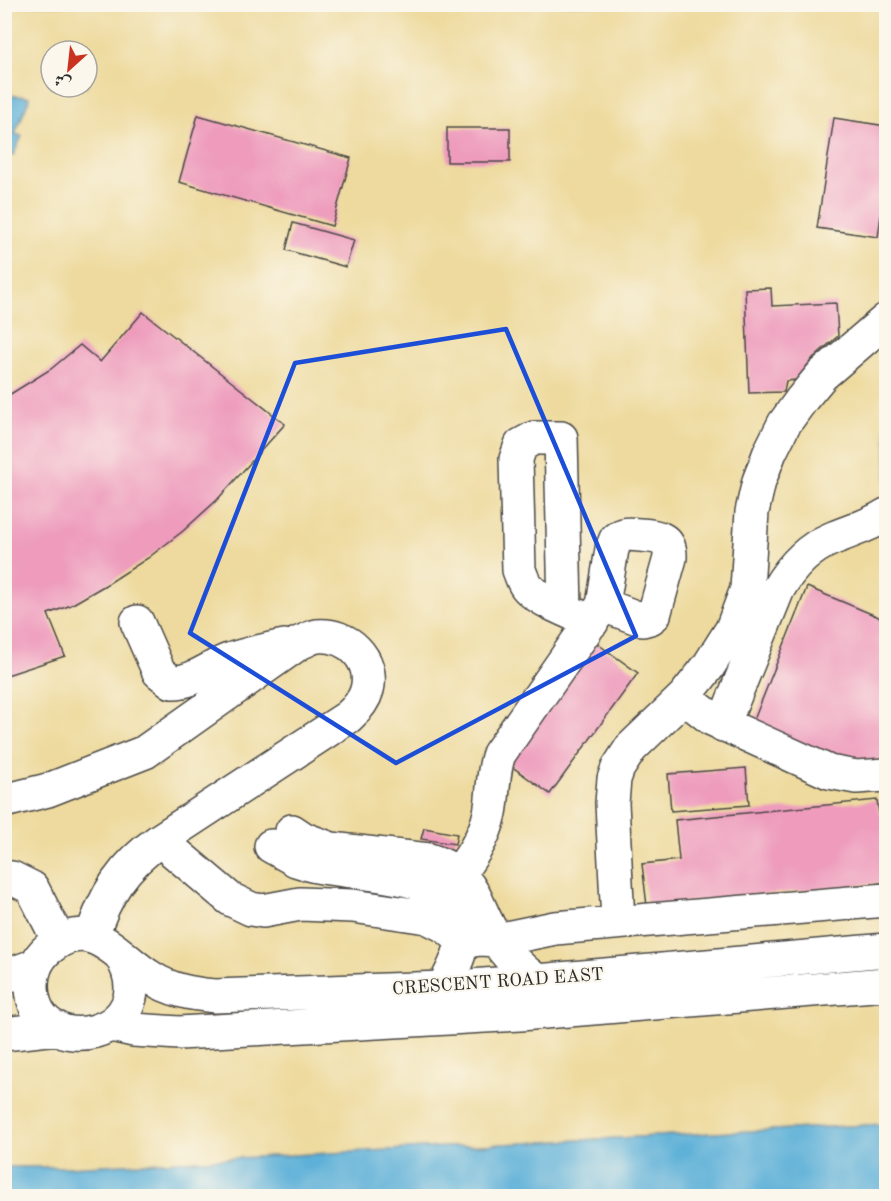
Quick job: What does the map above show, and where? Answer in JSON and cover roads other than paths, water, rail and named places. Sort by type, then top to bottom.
[{"type":"main road","points":[[723,724],[745,634],[753,512],[759,481],[770,452],[784,424],[822,375],[886,320]]},
{"type":"main road","points":[[618,922],[612,803],[614,779],[621,763],[631,748],[684,697],[708,667],[745,634],[800,559],[830,539],[872,524],[886,515]]},
{"type":"main road","points":[[443,988],[455,965],[463,941],[463,920],[452,884],[484,832],[489,816],[494,771],[499,754],[587,612]]},
{"type":"main road","points":[[92,937],[98,914],[108,893],[136,858],[348,717],[361,705],[368,689],[368,671],[361,655],[349,643],[333,636],[316,636],[299,643],[249,654],[217,665],[188,680],[172,682],[159,672],[136,622]]},
{"type":"main road","points":[[4,801],[48,790],[145,752],[299,643]]},
{"type":"main road","points":[[684,697],[702,713],[723,724],[829,772],[856,777],[886,775]]},
{"type":"main road","points":[[281,838],[296,860],[312,865],[424,884],[452,884],[471,888],[497,940],[515,962],[537,981]]},
{"type":"main road","points":[[160,840],[230,899],[251,909],[263,911],[300,904],[353,906],[427,917],[447,927],[463,941],[497,940],[533,931],[618,922],[886,900]]},
{"type":"main road","points":[[4,878],[12,878],[32,888],[59,941]]},
{"type":"main road","points":[[69,937],[92,937],[112,946],[120,954],[130,975],[130,997],[119,1017],[111,1025],[98,1032],[84,1035],[70,1033],[57,1028],[45,1019],[32,994],[32,979],[41,955],[59,941],[69,937]]},
{"type":"main road","name":"CRESCENT ROAD EAST","points":[[120,954],[149,977],[173,989],[198,995],[443,988],[886,950]]},
{"type":"main road","points":[[4,977],[36,965]]},
{"type":"main road","name":"CRESCENT ROAD EAST","points":[[111,1025],[134,1030],[179,1033],[520,1014],[886,984]]},
{"type":"main road","points":[[4,1034],[57,1028]]},
{"type":"water","points":[[5,95],[30,97],[15,134],[22,136],[13,156],[5,154]]},
{"type":"water","points":[[886,1124],[886,1196],[5,1196],[5,1167],[68,1167]]}]
